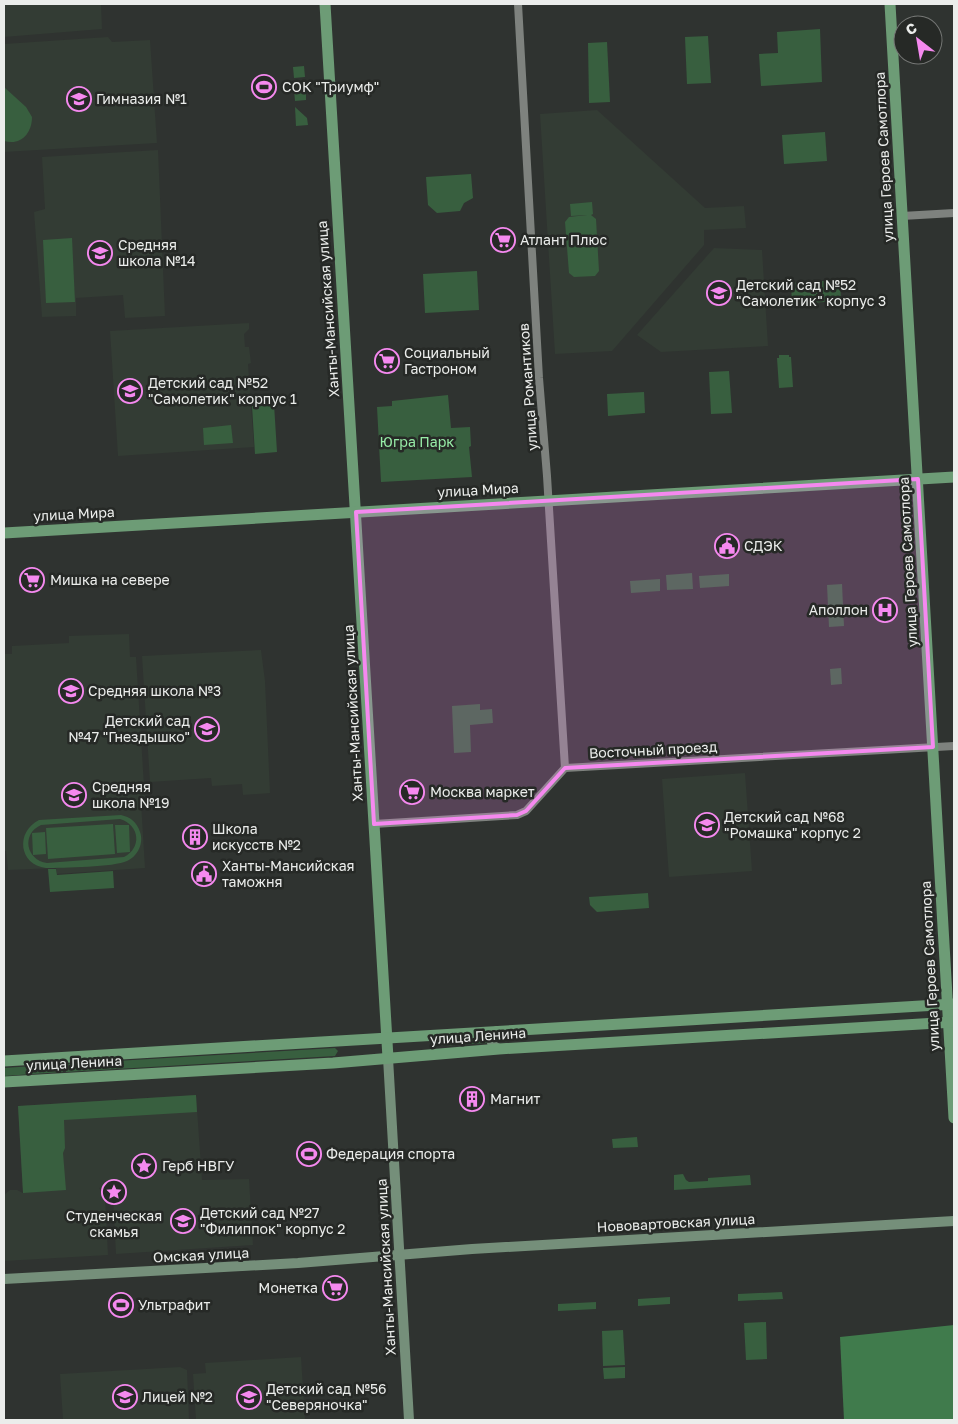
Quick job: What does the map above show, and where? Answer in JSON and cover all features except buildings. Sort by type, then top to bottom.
[{"type":"main road","name":"Ханты-Мансийская улица","points":[[325,4],[409,1420]]},
{"type":"main road","name":"улица Героев Самотлора","points":[[890,4],[933,747],[951,1004],[954,1118]]},
{"type":"main road","name":"улица Мира","points":[[4,533],[954,477]]},
{"type":"main road","name":"улица Ленина","points":[[4,1062],[951,1004]]},
{"type":"main road","points":[[828,1012],[834,1014],[837,1020],[836,1025],[829,1030]]},
{"type":"main road","name":"улица Ленина","points":[[4,1082],[333,1063],[499,1049],[951,1022]]},
{"type":"main road","points":[[497,1031],[491,1036],[491,1042],[493,1046],[499,1049]]},
{"type":"main road","points":[[330,1043],[339,1046],[342,1052],[340,1058],[333,1063]]},
{"type":"main road","name":"Нововартовская улица","points":[[400,1255],[472,1249],[954,1221]]},
{"type":"main road","name":"Омская улица","points":[[4,1279],[298,1263],[400,1255]]},
{"type":"street","name":"улица Романтиков","points":[[518,4],[539,378],[549,501],[564,768]]},
{"type":"street","points":[[902,216],[954,213]]},
{"type":"street","name":"Восточный проезд","points":[[564,768],[954,746]]},
{"type":"street","points":[[374,824],[518,815],[526,811],[564,768]]},
{"type":"highlighted area","points":[[918,479],[933,747],[565,768],[526,811],[517,815],[374,824],[356,512]]},
{"type":"shaded area","points":[[4,4],[101,4],[102,29],[4,37]]},
{"type":"shaded area","name":"Гимназия №1","points":[[108,37],[112,42],[150,40],[157,143],[4,152],[4,44]]},
{"type":"shaded area","points":[[597,110],[705,208],[744,206],[746,228],[704,230],[704,245],[612,351],[555,354],[540,114]]},
{"type":"shaded area","name":"Средняя школа №14","points":[[158,150],[165,316],[125,318],[123,295],[76,298],[76,316],[42,317],[34,212],[45,209],[42,157]]},
{"type":"shaded area","name":"Детский сад №52 \"Самолетик\" корпус 3","points":[[714,248],[762,250],[768,346],[661,352],[637,335]]},
{"type":"shaded area","points":[[249,323],[249,329],[244,334],[245,347],[249,347],[251,363],[248,364],[254,447],[118,456],[110,331]]},
{"type":"shaded area","points":[[129,634],[130,657],[136,657],[145,802],[141,802],[145,868],[57,874],[56,868],[8,870],[6,851],[4,851],[4,654],[12,654],[12,646],[69,643],[69,636]]},
{"type":"shaded area","name":"Детский сад №47 \"Гнездышко\"","points":[[261,650],[265,681],[270,793],[243,795],[242,784],[212,786],[211,778],[150,782],[142,656]]},
{"type":"shaded area","name":"Детский сад №68 \"Ромашка\" корпус 2","points":[[745,773],[752,871],[669,877],[662,779]]},
{"type":"shaded area","points":[[196,1095],[202,1180],[249,1179],[253,1245],[116,1254],[113,1198],[118,1186],[99,1188],[105,1197],[108,1255],[4,1261],[4,1195],[10,1190],[17,1190],[23,1193],[18,1106]]},
{"type":"shaded area","name":"Детский сад №56 \"Северяночка\"","points":[[301,1357],[305,1420],[196,1420],[193,1374],[206,1373],[205,1363]]},
{"type":"shaded area","name":"Лицей №2","points":[[180,1367],[187,1370],[189,1420],[63,1420],[60,1374]]},
{"type":"green space","points":[[820,29],[822,82],[761,86],[759,54],[778,53],[777,32]]},
{"type":"green space","points":[[708,36],[711,83],[687,84],[685,37]]},
{"type":"green space","points":[[607,42],[610,102],[589,103],[588,43]]},
{"type":"green space","points":[[304,66],[305,77],[294,78],[293,67]]},
{"type":"green space","points":[[4,87],[26,107],[32,117],[28,133],[16,142],[4,141]]},
{"type":"green space","points":[[294,90],[306,90],[306,100],[295,101]]},
{"type":"green space","points":[[295,107],[307,118],[308,125],[296,126]]},
{"type":"green space","points":[[825,132],[827,161],[784,164],[782,135]]},
{"type":"green space","points":[[471,174],[473,198],[464,203],[460,211],[437,213],[428,205],[426,177]]},
{"type":"green space","points":[[592,202],[593,214],[591,215],[596,219],[599,271],[595,276],[574,277],[569,273],[565,222],[569,217],[587,215],[571,216],[570,204]]},
{"type":"green space","points":[[72,238],[75,302],[46,303],[43,240]]},
{"type":"green space","points":[[477,271],[479,310],[425,313],[423,274]]},
{"type":"green space","points":[[840,280],[841,301],[792,304],[791,283]]},
{"type":"green space","points":[[779,355],[789,355],[791,357],[793,387],[779,388],[777,358],[779,358]]},
{"type":"green space","points":[[729,371],[732,413],[711,414],[709,372]]},
{"type":"green space","points":[[644,392],[645,413],[608,416],[607,394]]},
{"type":"green space","name":"Югра Парк","points":[[448,395],[451,428],[470,427],[471,446],[469,447],[472,477],[381,482],[377,407],[392,406],[392,401]]},
{"type":"green space","points":[[274,404],[277,452],[255,454],[252,406]]},
{"type":"green space","points":[[231,425],[233,443],[204,445],[203,428]]},
{"type":"green space","points":[[692,573],[693,589],[667,590],[666,575]]},
{"type":"green space","points":[[729,574],[729,586],[700,588],[699,576]]},
{"type":"green space","points":[[660,579],[660,591],[631,593],[630,581]]},
{"type":"green space","points":[[842,584],[844,626],[829,627],[827,585]]},
{"type":"green space","points":[[841,668],[842,684],[831,685],[830,669]]},
{"type":"green space","points":[[480,704],[480,710],[492,709],[493,723],[470,725],[471,752],[454,753],[452,706]]},
{"type":"green space","points":[[121,815],[137,825],[141,836],[141,845],[131,859],[112,865],[46,868],[37,866],[30,861],[23,847],[26,832],[31,825],[39,820]],"holes":[[[120,819],[127,822],[135,831],[136,843],[130,853],[124,857],[47,863],[34,857],[29,846],[31,834],[41,825]]]},
{"type":"green space","points":[[113,824],[115,854],[48,859],[46,828]]},
{"type":"green space","points":[[115,825],[129,825],[130,852],[117,853]]},
{"type":"green space","points":[[45,832],[46,854],[33,855],[32,833]]},
{"type":"green space","points":[[48,869],[56,869],[57,875],[113,871],[114,888],[50,892]]},
{"type":"green space","points":[[648,893],[649,908],[597,912],[590,905],[589,897]]},
{"type":"green space","points":[[485,1039],[487,1043],[441,1046],[470,1040]]},
{"type":"green space","points":[[335,1048],[338,1051],[335,1056],[66,1072],[65,1064]]},
{"type":"green space","points":[[62,1064],[63,1072],[4,1076],[4,1068]]},
{"type":"green space","points":[[196,1095],[197,1112],[64,1120],[65,1148],[63,1153],[66,1190],[23,1193],[18,1106]]},
{"type":"green space","points":[[637,1137],[638,1147],[613,1148],[612,1139]]},
{"type":"green space","points":[[683,1174],[689,1182],[708,1181],[708,1178],[750,1175],[751,1185],[674,1190],[674,1175]]},
{"type":"green space","points":[[782,1292],[783,1299],[738,1301],[738,1294]]},
{"type":"green space","points":[[670,1297],[670,1304],[638,1306],[638,1299]]},
{"type":"green space","points":[[596,1302],[596,1309],[558,1311],[558,1304]]},
{"type":"green space","points":[[766,1322],[767,1359],[746,1360],[744,1323]]},
{"type":"green space","points":[[954,1325],[954,1420],[844,1420],[840,1337]]},
{"type":"green space","points":[[623,1330],[625,1365],[603,1366],[602,1331]]},
{"type":"green space","points":[[625,1367],[625,1378],[604,1379],[603,1368]]},
{"type":"place","name":"СОК \"Триумф\"","points":[[264,87]]},
{"type":"place","name":"Гимназия №1","points":[[79,99]]},
{"type":"place","name":"Атлант Плюс","points":[[503,240]]},
{"type":"place","name":"Средняя школа №14","points":[[100,253]]},
{"type":"place","name":"Детский сад №52 \"Самолетик\" корпус 3","points":[[719,293]]},
{"type":"place","name":"Социальный Гастроном","points":[[387,361]]},
{"type":"place","name":"Детский сад №52 \"Самолетик\" корпус 1","points":[[130,391]]},
{"type":"place","name":"СДЭК","points":[[727,546]]},
{"type":"place","name":"Мишка на севере","points":[[32,580]]},
{"type":"place","name":"Аполлон","points":[[885,610]]},
{"type":"place","name":"Средняя школа №3","points":[[71,691]]},
{"type":"place","name":"Детский сад №47 \"Гнездышко\"","points":[[207,729]]},
{"type":"place","name":"Москва маркет","points":[[412,792]]},
{"type":"place","name":"Средняя школа №19","points":[[74,795]]},
{"type":"place","name":"Детский сад №68 \"Ромашка\" корпус 2","points":[[707,825]]},
{"type":"place","name":"Школа искусств №2","points":[[195,837]]},
{"type":"place","name":"Ханты-Мансийская таможня","points":[[204,874]]},
{"type":"place","name":"Магнит","points":[[472,1099]]},
{"type":"place","name":"Федерация спорта","points":[[309,1154]]},
{"type":"place","name":"Герб НВГУ","points":[[144,1166]]},
{"type":"place","name":"Студенческая скамья","points":[[114,1192]]},
{"type":"place","name":"Детский сад №27 \"Филиппок\" корпус 2","points":[[183,1221]]},
{"type":"place","name":"Монетка","points":[[335,1288]]},
{"type":"place","name":"Ультрафит","points":[[121,1305]]},
{"type":"place","name":"Лицей №2","points":[[125,1397]]},
{"type":"place","name":"Детский сад №56 \"Северяночка\"","points":[[249,1397]]}]
